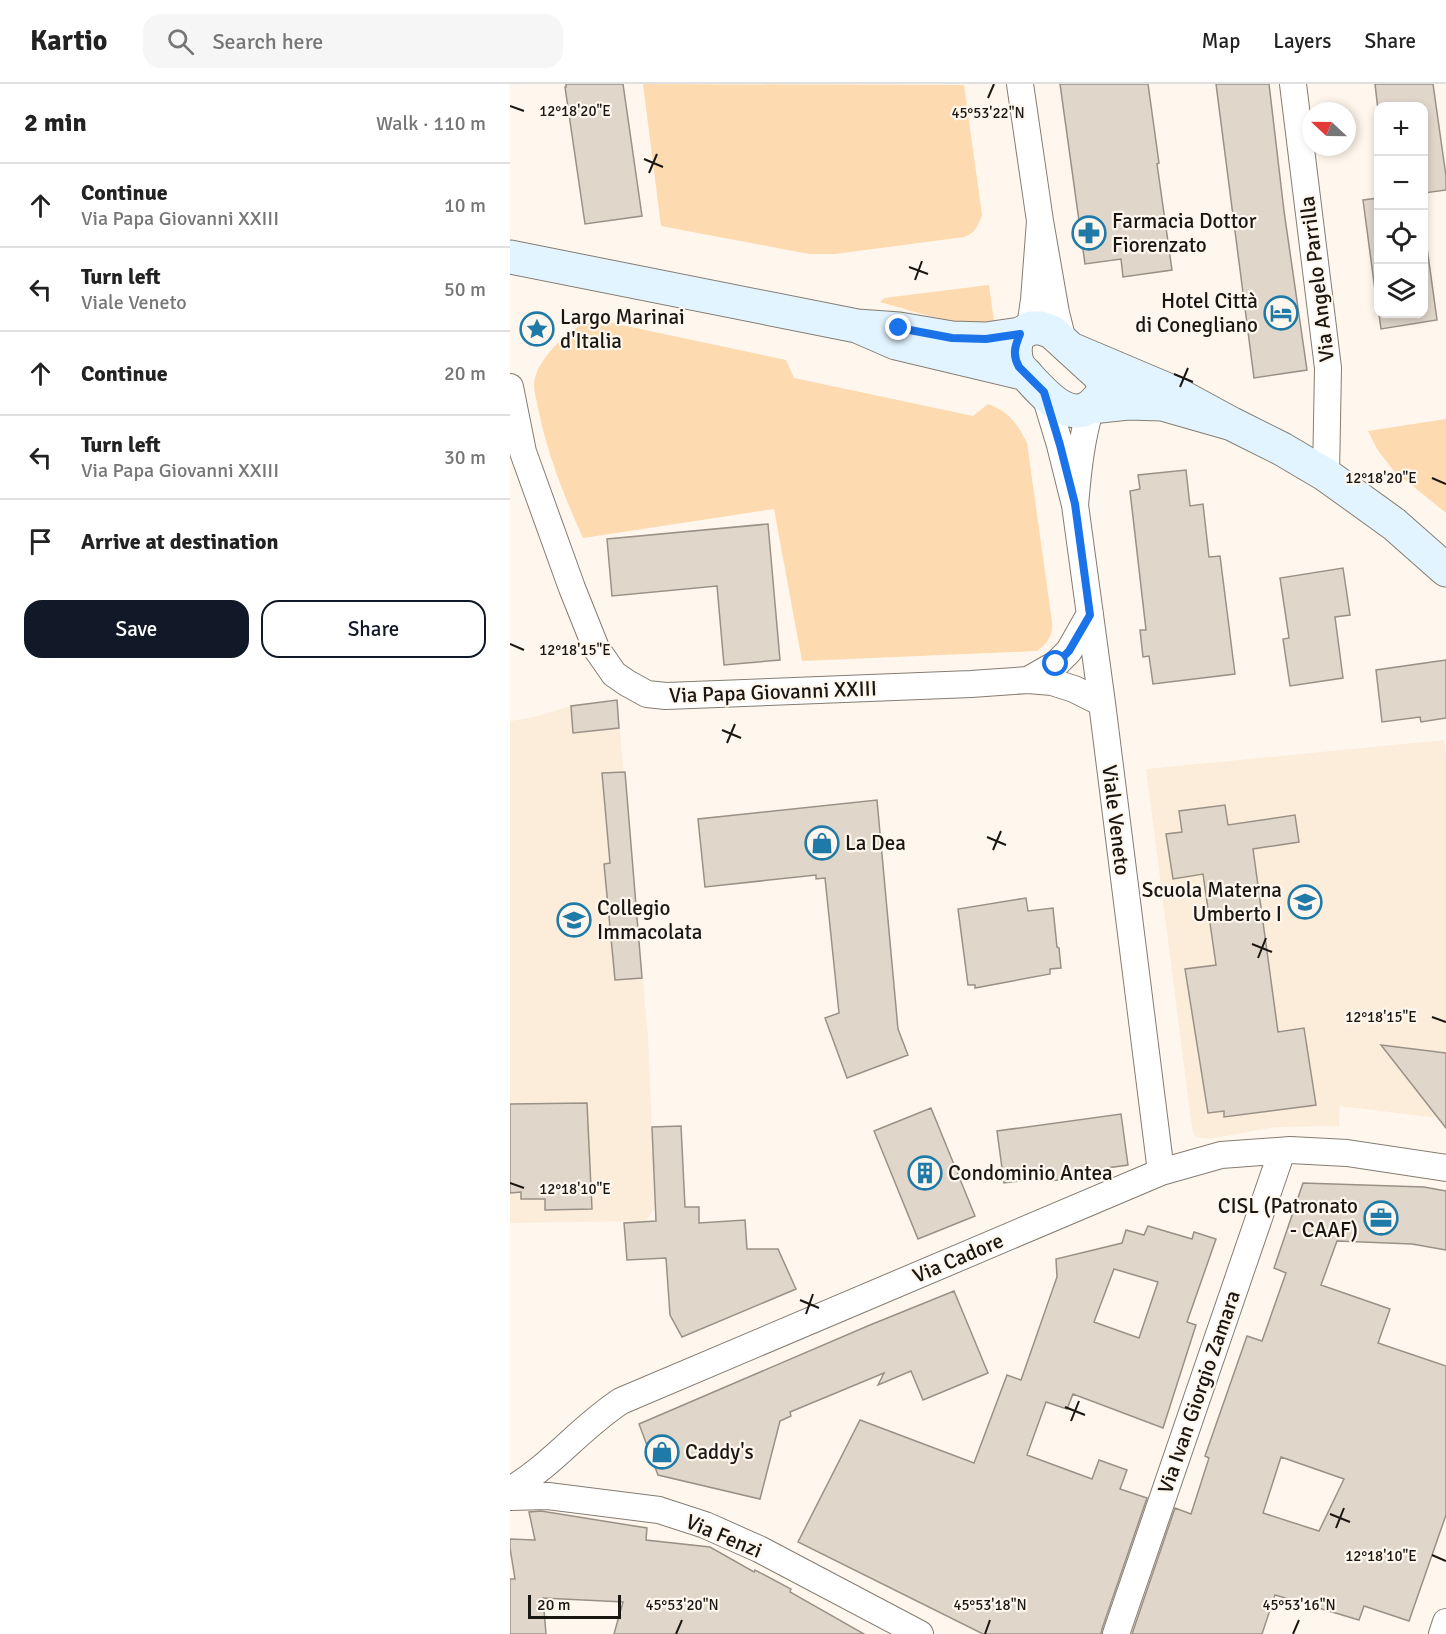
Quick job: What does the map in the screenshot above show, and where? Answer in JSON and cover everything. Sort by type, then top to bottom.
[{"type":"street","points":[[1020,84],[1056,313],[1067,345],[1175,393],[1282,449],[1326,475],[1394,524],[1446,570]]},
{"type":"street","name":"Via Angelo Parrilla","points":[[1293,84],[1328,368],[1326,475]]},
{"type":"street","points":[[1040,220],[1031,320],[1015,346],[1016,362],[1035,383],[1058,405],[1068,411],[1128,403],[1162,404],[1232,424]]},
{"type":"street","points":[[510,257],[857,326],[899,328],[952,338],[986,339],[1023,333],[1031,328],[1041,328],[1052,332],[1099,375],[1104,383],[1100,397],[1091,407]]},
{"type":"street","points":[[857,326],[896,344],[1035,383]]},
{"type":"street","name":"Viale Veneto","points":[[1035,383],[1060,445],[1075,504],[1161,1172]]},
{"type":"street","name":"Via Papa Giovanni XXIII","points":[[510,387],[523,452],[572,588],[596,648],[614,674],[627,684],[647,694],[666,696],[1028,680],[1052,682],[1074,689],[1102,703]]},
{"type":"street","name":"Viale Veneto","points":[[1075,504],[1080,449],[1091,407]]},
{"type":"street","name":"Via Papa Giovanni XXIII","points":[[1028,680],[1056,664],[1069,651],[1090,615]]},
{"type":"street","name":"Via Cadore","points":[[510,1490],[529,1479],[621,1401],[1161,1172],[1221,1155],[1282,1151],[1347,1153],[1446,1168]]},
{"type":"street","name":"Via Ivan Giorgio Zamara","points":[[1116,1634],[1282,1151]]},
{"type":"street","name":"Via Fenzi","points":[[510,1497],[548,1496],[659,1510],[705,1525],[759,1549],[920,1634]]},
{"type":"street","points":[[1442,1634],[1446,1622]]},
{"type":"shaded area","points":[[643,84],[964,85],[982,215],[974,231],[964,237],[835,254],[809,254],[661,226]]},
{"type":"shaded area","points":[[989,285],[994,322],[975,326],[880,302],[884,298]]},
{"type":"shaded area","points":[[598,320],[786,360],[794,378],[973,416],[988,404],[1007,414],[1027,443],[1052,622],[1051,635],[1047,642],[1037,651],[802,661],[774,509],[583,538],[551,458],[534,385],[542,362],[561,340],[579,326]]},
{"type":"shaded area","points":[[1446,419],[1446,513],[1393,470],[1377,449],[1368,431]]},
{"type":"shaded area","name":"Collegio Immacolata","points":[[617,700],[648,1036],[655,1207],[646,1221],[510,1223],[510,721],[535,717],[571,706]]},
{"type":"shaded area","name":"Scuola Materna Umberto I","points":[[1444,740],[1446,755],[1446,1119],[1340,1106],[1339,1126],[1275,1127],[1210,1139],[1194,1135],[1146,769]]},
{"type":"building","points":[[566,84],[623,84],[642,216],[585,224]]},
{"type":"building","points":[[1060,84],[1148,84],[1172,270],[1123,277],[1121,259],[1085,264]]},
{"type":"building","points":[[1216,84],[1269,84],[1284,211],[1307,370],[1254,378]]},
{"type":"building","points":[[1375,84],[1433,84],[1446,190],[1428,192],[1428,102],[1377,102]]},
{"type":"building","points":[[1374,199],[1374,283],[1363,200]]},
{"type":"building","points":[[1428,255],[1437,320],[1381,329],[1380,318],[1428,318]]},
{"type":"building","points":[[1186,470],[1190,506],[1203,504],[1209,557],[1220,556],[1235,674],[1153,684],[1149,656],[1143,657],[1140,630],[1146,630],[1130,491],[1140,489],[1138,475]]},
{"type":"building","points":[[768,524],[780,660],[724,665],[717,586],[612,596],[607,539]]},
{"type":"building","points":[[1343,568],[1350,615],[1335,617],[1343,678],[1290,686],[1283,639],[1289,638],[1280,578]]},
{"type":"building","points":[[1446,660],[1446,718],[1421,722],[1420,717],[1382,722],[1376,670]]},
{"type":"building","points":[[617,700],[619,728],[573,733],[571,706]]},
{"type":"building","points":[[625,772],[642,978],[615,980],[604,864],[610,863],[602,773]]},
{"type":"building","points":[[877,800],[898,1029],[908,1055],[847,1078],[825,1018],[839,1013],[825,878],[816,879],[816,875],[705,887],[698,819]]},
{"type":"building","points":[[1225,805],[1228,825],[1295,815],[1299,842],[1253,849],[1278,1032],[1304,1028],[1316,1105],[1224,1117],[1224,1111],[1208,1113],[1185,969],[1216,965],[1203,874],[1173,879],[1166,834],[1182,832],[1179,811]]},
{"type":"building","points":[[1026,898],[1028,911],[1053,908],[1061,968],[1050,969],[1050,974],[975,988],[975,985],[968,985],[958,909]]},
{"type":"building","points":[[1381,1045],[1446,1053],[1446,1128]]},
{"type":"building","points":[[587,1103],[592,1209],[545,1210],[545,1199],[521,1199],[521,1192],[510,1193],[510,1104]]},
{"type":"building","name":"Condominio Antea","points":[[931,1108],[975,1216],[918,1239],[874,1131]]},
{"type":"building","points":[[1121,1114],[1128,1165],[1085,1171],[1086,1176],[1051,1181],[1051,1177],[1004,1183],[997,1131]]},
{"type":"building","points":[[681,1126],[685,1207],[699,1207],[699,1223],[745,1220],[747,1249],[778,1249],[796,1289],[682,1337],[670,1315],[666,1258],[627,1260],[624,1223],[656,1221],[652,1127]]},
{"type":"building","points":[[1303,1183],[1424,1187],[1446,1191],[1446,1250],[1412,1244],[1337,1241],[1321,1285],[1390,1309],[1378,1343],[1446,1366],[1446,1515],[1409,1621],[1364,1606],[1359,1620],[1275,1595],[1262,1634],[1132,1634],[1175,1508],[1191,1514],[1209,1458],[1205,1456],[1247,1336],[1262,1341],[1286,1273],[1274,1268]],"holes":[[[1281,1457],[1344,1479],[1319,1531],[1263,1513]]]},
{"type":"building","points":[[1148,1226],[1192,1239],[1194,1232],[1216,1239],[1187,1322],[1196,1325],[1163,1428],[1073,1394],[1067,1409],[1046,1402],[1027,1455],[1092,1479],[1099,1460],[1127,1470],[1120,1489],[1147,1498],[1101,1634],[983,1634],[798,1542],[860,1420],[974,1463],[1007,1375],[1021,1380],[1057,1277],[1056,1259],[1122,1243],[1126,1230],[1144,1235]],"holes":[[[1114,1269],[1158,1282],[1139,1338],[1094,1322]]]},
{"type":"building","points":[[954,1291],[988,1373],[923,1400],[911,1371],[878,1385],[884,1373],[790,1412],[791,1416],[780,1421],[760,1499],[658,1475],[639,1424]]},
{"type":"building","points":[[541,1511],[647,1528],[646,1540],[710,1547],[754,1572],[755,1570],[791,1589],[790,1592],[864,1634],[614,1634],[623,1602],[543,1598],[546,1634],[510,1634],[510,1579],[515,1579],[510,1539],[535,1540],[529,1512]]},
{"type":"place","name":"Farmacia Dottor Fiorenzato","points":[[1089,233]]},
{"type":"place","name":"Hotel Città di Conegliano","points":[[1281,313]]},
{"type":"place","name":"Largo Marinai d'Italia","points":[[537,329]]},
{"type":"place","name":"La Dea","points":[[822,843]]},
{"type":"place","name":"Scuola Materna Umberto I","points":[[1305,902]]},
{"type":"place","name":"Collegio Immacolata","points":[[574,920]]},
{"type":"place","name":"Condominio Antea","points":[[925,1173]]},
{"type":"place","name":"CISL (Patronato - CAAF)","points":[[1381,1218]]},
{"type":"place","name":"Caddy's","points":[[662,1452]]},
{"type":"route","points":[[899,328],[952,338],[986,339],[1020,334],[1015,346],[1016,362],[1044,392],[1075,504],[1090,615],[1069,651],[1056,664]]}]
